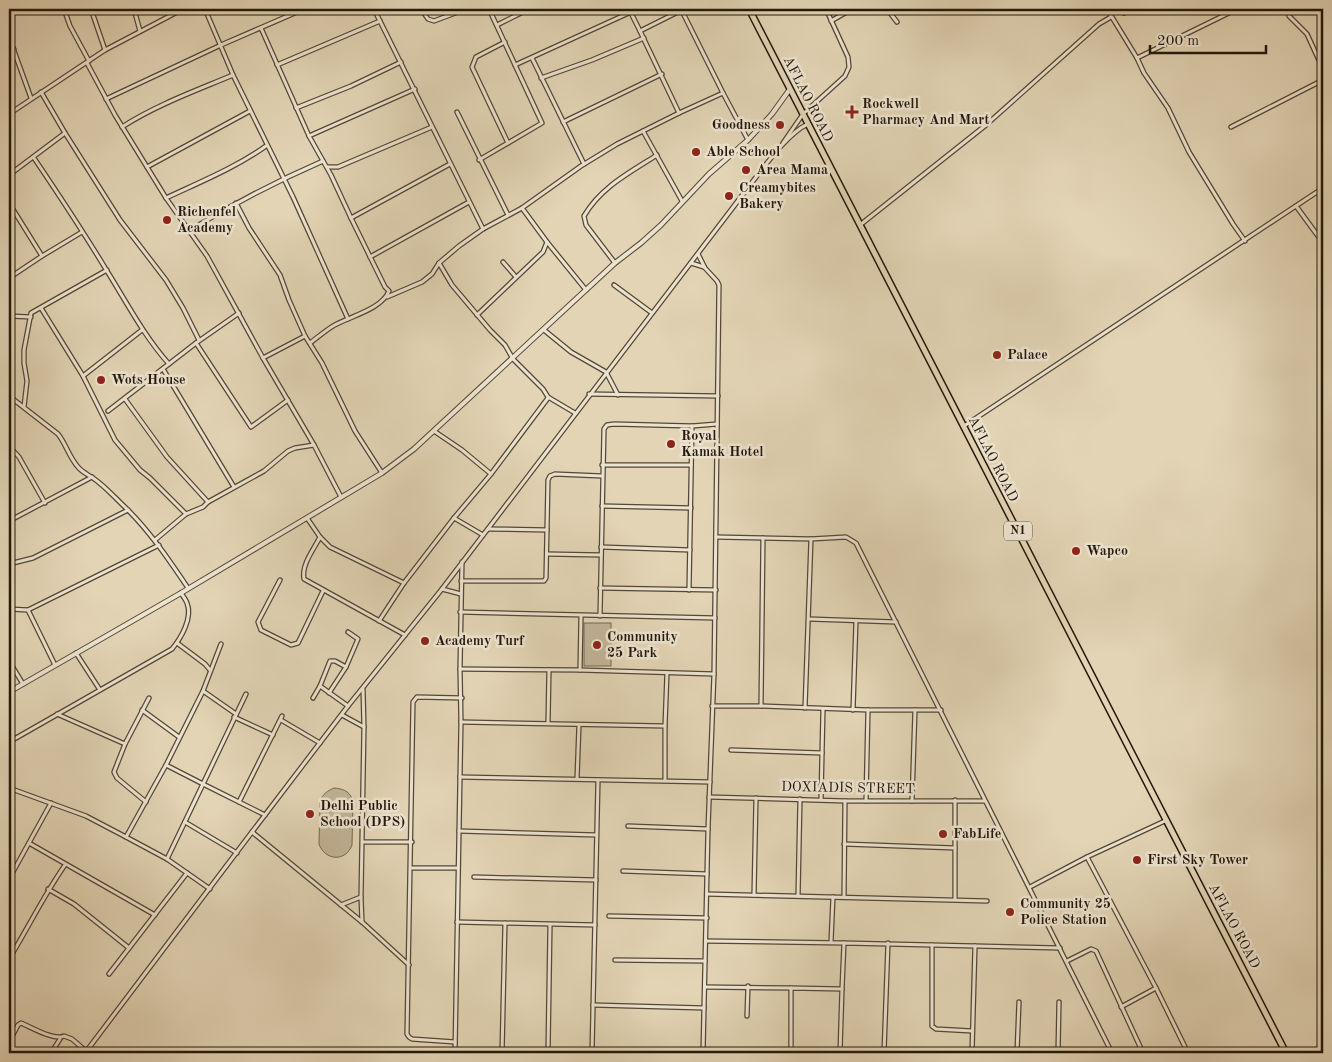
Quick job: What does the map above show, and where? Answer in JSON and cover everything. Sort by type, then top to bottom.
[{"type":"highway","name":"AFLAO ROAD","points":[[749,9],[1285,1053]]},
{"type":"street","points":[[64,9],[74,35],[106,99],[166,198],[207,256],[263,358],[314,445],[341,497]]},
{"type":"street","points":[[92,9],[105,50]]},
{"type":"street","points":[[134,9],[140,31]]},
{"type":"street","points":[[9,114],[105,50],[182,9]]},
{"type":"street","points":[[205,9],[233,75],[328,272],[348,319]]},
{"type":"street","points":[[106,99],[221,45],[304,9]]},
{"type":"street","points":[[374,9],[483,229]]},
{"type":"street","points":[[421,9],[428,19],[434,21],[466,9]]},
{"type":"street","points":[[479,160],[542,123],[489,9]]},
{"type":"street","points":[[497,25],[529,9]]},
{"type":"street","points":[[640,30],[682,9],[748,140]]},
{"type":"street","points":[[770,162],[845,76],[849,67],[848,57],[826,9]]},
{"type":"street","points":[[831,21],[852,9]]},
{"type":"street","points":[[887,9],[897,22]]},
{"type":"street","points":[[1107,9],[1144,72],[1168,108],[1189,152],[1245,241]]},
{"type":"street","points":[[1124,13],[1127,9]]},
{"type":"street","points":[[1137,58],[1236,9]]},
{"type":"street","points":[[1288,9],[1289,16],[1307,34],[1323,68]]},
{"type":"street","points":[[515,65],[630,10],[680,113]]},
{"type":"street","points":[[860,225],[986,125],[1099,24],[1111,17]]},
{"type":"street","points":[[277,65],[380,21]]},
{"type":"street","points":[[261,28],[309,136],[327,167],[385,287],[389,291],[399,292]]},
{"type":"street","points":[[9,37],[31,98]]},
{"type":"street","points":[[542,78],[644,38]]},
{"type":"street","points":[[505,42],[476,57],[472,67],[508,142]]},
{"type":"street","points":[[9,51],[14,49]]},
{"type":"street","points":[[532,58],[584,164]]},
{"type":"street","points":[[296,108],[351,86],[401,62]]},
{"type":"street","points":[[563,122],[662,74]]},
{"type":"street","points":[[122,127],[157,107],[233,75]]},
{"type":"street","points":[[1231,127],[1323,80]]},
{"type":"street","points":[[9,692],[181,593],[341,497],[372,481],[414,449],[615,263],[661,225],[709,174],[748,140],[772,114],[790,89]]},
{"type":"street","points":[[309,136],[414,90]]},
{"type":"street","points":[[41,92],[65,134],[120,220],[166,280],[183,308],[203,357],[251,427],[288,400]]},
{"type":"street","points":[[310,343],[333,326],[362,314],[386,297],[422,282],[458,246],[483,229],[522,208],[584,164],[643,131],[723,93]]},
{"type":"street","points":[[147,167],[250,111]]},
{"type":"street","points":[[457,112],[479,160],[508,215]]},
{"type":"street","points":[[9,1042],[21,1023],[53,1037],[60,1038],[64,1036],[72,1039],[85,1052],[348,706],[442,589],[589,394],[770,162],[797,123],[806,119]]},
{"type":"street","points":[[327,167],[338,167],[432,127]]},
{"type":"street","points":[[643,131],[682,202]]},
{"type":"street","points":[[9,175],[65,134]]},
{"type":"street","points":[[166,198],[235,167],[266,146]]},
{"type":"street","points":[[615,263],[586,225],[584,216],[602,191],[657,155]]},
{"type":"street","points":[[34,158],[107,270],[142,330],[169,364]]},
{"type":"street","points":[[190,230],[236,203],[323,161]]},
{"type":"street","points":[[351,218],[450,164]]},
{"type":"street","points":[[331,175],[338,167]]},
{"type":"street","points":[[964,426],[1323,188]]},
{"type":"street","points":[[370,257],[469,202]]},
{"type":"street","points":[[9,203],[42,256]]},
{"type":"street","points":[[236,203],[249,228],[280,275],[305,336],[322,363],[355,431],[382,473]]},
{"type":"street","points":[[1296,206],[1318,236]]},
{"type":"street","points":[[522,208],[546,242],[586,291]]},
{"type":"street","points":[[9,278],[82,232]]},
{"type":"street","points":[[543,252],[546,242]]},
{"type":"street","points":[[477,314],[543,252],[552,249]]},
{"type":"street","points":[[698,254],[705,268],[719,285],[716,590],[706,894],[704,1053]]},
{"type":"street","points":[[504,262],[516,277]]},
{"type":"street","points":[[439,263],[452,285],[505,345],[513,359],[543,389],[548,397],[575,413]]},
{"type":"street","points":[[691,263],[705,268]]},
{"type":"street","points":[[24,406],[27,381],[24,350],[31,314],[107,270]]},
{"type":"street","points":[[614,285],[652,312]]},
{"type":"street","points":[[386,297],[389,291]]},
{"type":"street","points":[[41,308],[82,376],[123,452],[186,514]]},
{"type":"street","points":[[108,411],[164,370],[197,342],[238,313]]},
{"type":"street","points":[[9,316],[30,317]]},
{"type":"street","points":[[82,376],[142,330]]},
{"type":"street","points":[[544,330],[571,352],[606,372],[618,395]]},
{"type":"street","points":[[263,358],[305,336]]},
{"type":"street","points":[[164,370],[234,488]]},
{"type":"street","points":[[589,394],[718,396]]},
{"type":"street","points":[[9,396],[58,434],[72,460],[84,474],[93,477],[128,510],[159,545],[188,588]]},
{"type":"street","points":[[378,621],[404,583],[491,474],[548,397]]},
{"type":"street","points":[[125,399],[167,457],[208,502]]},
{"type":"street","points":[[600,616],[604,429],[607,425],[692,426],[717,424]]},
{"type":"street","points":[[689,590],[692,426]]},
{"type":"street","points":[[434,431],[462,450],[491,474]]},
{"type":"street","points":[[155,540],[186,514],[203,507],[208,502],[264,471],[295,448],[314,445]]},
{"type":"street","points":[[9,446],[19,457],[45,503]]},
{"type":"street","points":[[602,466],[691,465]]},
{"type":"street","points":[[461,581],[544,581],[546,578],[548,480],[550,476],[555,474],[602,476]]},
{"type":"street","points":[[9,521],[93,477]]},
{"type":"street","points":[[602,506],[691,508]]},
{"type":"street","points":[[9,564],[33,558],[128,510]]},
{"type":"street","points":[[307,518],[320,537],[334,550],[404,583]]},
{"type":"street","points":[[454,518],[483,535]]},
{"type":"street","points":[[487,529],[547,530]]},
{"type":"street","points":[[320,537],[307,562],[303,576],[304,579],[405,635]]},
{"type":"street","points":[[716,537],[811,539],[846,537],[854,540],[1112,1053]]},
{"type":"street","points":[[760,706],[763,538]]},
{"type":"street","points":[[805,708],[811,539]]},
{"type":"street","points":[[9,609],[28,610],[159,545]]},
{"type":"street","points":[[601,547],[690,550]]},
{"type":"street","points":[[547,554],[601,555]]},
{"type":"street","points":[[455,1053],[462,722],[460,612],[462,562]]},
{"type":"street","points":[[280,580],[258,622],[258,627],[291,645],[298,643],[323,591]]},
{"type":"street","points":[[600,588],[716,590]]},
{"type":"street","points":[[442,589],[461,594]]},
{"type":"street","points":[[9,742],[172,649],[187,622],[189,613],[188,604],[181,593]]},
{"type":"street","points":[[28,610],[55,665]]},
{"type":"street","points":[[460,612],[715,618]]},
{"type":"street","points":[[580,670],[581,616]]},
{"type":"street","points":[[809,619],[896,622]]},
{"type":"street","points":[[853,710],[856,621]]},
{"type":"street","points":[[329,693],[346,666],[358,640],[348,632]]},
{"type":"street","points":[[177,643],[210,670]]},
{"type":"street","points":[[126,837],[166,765],[203,691],[221,644]]},
{"type":"street","points":[[76,652],[100,690]]},
{"type":"street","points":[[9,661],[23,684]]},
{"type":"street","points":[[313,698],[330,661],[346,666]]},
{"type":"street","points":[[460,669],[714,674]]},
{"type":"street","points":[[548,723],[549,670]]},
{"type":"street","points":[[665,780],[667,673]]},
{"type":"street","points":[[320,686],[348,706]]},
{"type":"street","points":[[362,922],[363,689]]},
{"type":"street","points":[[203,691],[235,716],[273,735]]},
{"type":"street","points":[[167,859],[246,694]]},
{"type":"street","points":[[455,1042],[412,1039],[407,1034],[412,842],[413,702],[417,697],[462,698]]},
{"type":"street","points":[[146,802],[117,778],[114,772],[125,744],[149,698]]},
{"type":"street","points":[[712,706],[853,710],[941,710]]},
{"type":"street","points":[[821,799],[822,709]]},
{"type":"street","points":[[142,710],[179,737]]},
{"type":"street","points":[[866,801],[868,710]]},
{"type":"street","points":[[912,801],[915,710]]},
{"type":"street","points":[[57,714],[125,744]]},
{"type":"street","points":[[342,715],[364,727]]},
{"type":"street","points":[[239,802],[282,716]]},
{"type":"street","points":[[280,720],[320,743]]},
{"type":"street","points":[[462,722],[665,726]]},
{"type":"street","points":[[577,779],[579,724]]},
{"type":"street","points":[[731,750],[822,753]]},
{"type":"street","points":[[166,765],[265,815]]},
{"type":"street","points":[[460,777],[710,782]]},
{"type":"street","points":[[592,1053],[598,780]]},
{"type":"street","points":[[9,789],[86,816],[167,859],[210,889]]},
{"type":"street","name":"DOXIADIS STREET","points":[[709,796],[845,801],[986,801]]},
{"type":"street","points":[[754,895],[756,798]]},
{"type":"street","points":[[798,896],[800,799]]},
{"type":"street","points":[[955,800],[955,899]]},
{"type":"street","points":[[844,897],[845,801]]},
{"type":"street","points":[[9,879],[51,803]]},
{"type":"street","points":[[1030,887],[1087,857],[1167,820]]},
{"type":"street","points":[[185,822],[236,853]]},
{"type":"street","points":[[628,826],[708,829]]},
{"type":"street","points":[[459,831],[596,835]]},
{"type":"street","points":[[252,832],[362,922],[409,965]]},
{"type":"street","points":[[363,842],[412,842]]},
{"type":"street","points":[[29,843],[155,915]]},
{"type":"street","points":[[844,844],[955,848]]},
{"type":"street","points":[[1087,857],[1188,1053]]},
{"type":"street","points":[[9,959],[22,939],[48,888],[66,865]]},
{"type":"street","points":[[411,868],[458,868]]},
{"type":"street","points":[[622,871],[707,874]]},
{"type":"street","points":[[109,974],[187,874]]},
{"type":"street","points":[[474,877],[596,880]]},
{"type":"street","points":[[48,888],[74,904],[128,948]]},
{"type":"street","points":[[706,894],[987,900]]},
{"type":"street","points":[[341,906],[361,897]]},
{"type":"street","points":[[831,942],[833,897]]},
{"type":"street","points":[[609,916],[707,918]]},
{"type":"street","points":[[457,922],[595,926]]},
{"type":"street","points":[[502,1053],[505,923]]},
{"type":"street","points":[[548,1053],[550,924]]},
{"type":"street","points":[[706,941],[1060,948]]},
{"type":"street","points":[[840,1053],[844,943]]},
{"type":"street","points":[[884,1053],[888,944]]},
{"type":"street","points":[[932,945],[932,1026],[936,1029],[972,1031]]},
{"type":"street","points":[[972,1053],[975,946]]},
{"type":"street","points":[[1067,961],[1091,949],[1096,951],[1143,1053]]},
{"type":"street","points":[[615,960],[705,961]]},
{"type":"street","points":[[705,987],[748,986],[842,989]]},
{"type":"street","points":[[747,1016],[748,986]]},
{"type":"street","points":[[790,1053],[791,988]]},
{"type":"street","points":[[1121,1007],[1156,988]]},
{"type":"street","points":[[1018,1053],[1019,1002]]},
{"type":"street","points":[[1058,1053],[1059,1002]]},
{"type":"street","points":[[593,1005],[704,1008]]},
{"type":"street","points":[[51,1053],[60,1038]]},
{"type":"shaded area","name":"Community 25 Park","points":[[584,623],[611,623],[611,666],[584,666]]},
{"type":"shaded area","points":[[334,788],[347,792],[351,796],[353,803],[352,845],[349,851],[341,857],[326,854],[319,844],[320,801],[322,796]]},
{"type":"place","name":"Rockwell Pharmacy And Mart","points":[[852,112]]},
{"type":"place","name":"Goodness","points":[[780,125]]},
{"type":"place","name":"Able School","points":[[696,152]]},
{"type":"place","name":"Area Mama","points":[[746,170]]},
{"type":"place","name":"Creamybites Bakery","points":[[729,196]]},
{"type":"place","name":"Richenfel Academy","points":[[167,220]]},
{"type":"place","name":"Palace","points":[[997,355]]},
{"type":"place","name":"Wots House","points":[[101,380]]},
{"type":"place","name":"Royal Kamak Hotel","points":[[671,444]]},
{"type":"place","name":"Wapco","points":[[1076,551]]},
{"type":"place","name":"Academy Turf","points":[[425,641]]},
{"type":"place","name":"Community 25 Park","points":[[597,645]]},
{"type":"place","name":"Delhi Public School (DPS)","points":[[310,814]]},
{"type":"place","name":"FabLife","points":[[943,834]]},
{"type":"place","name":"First Sky Tower","points":[[1137,860]]},
{"type":"place","name":"Community 25 Police Station","points":[[1010,912]]}]
